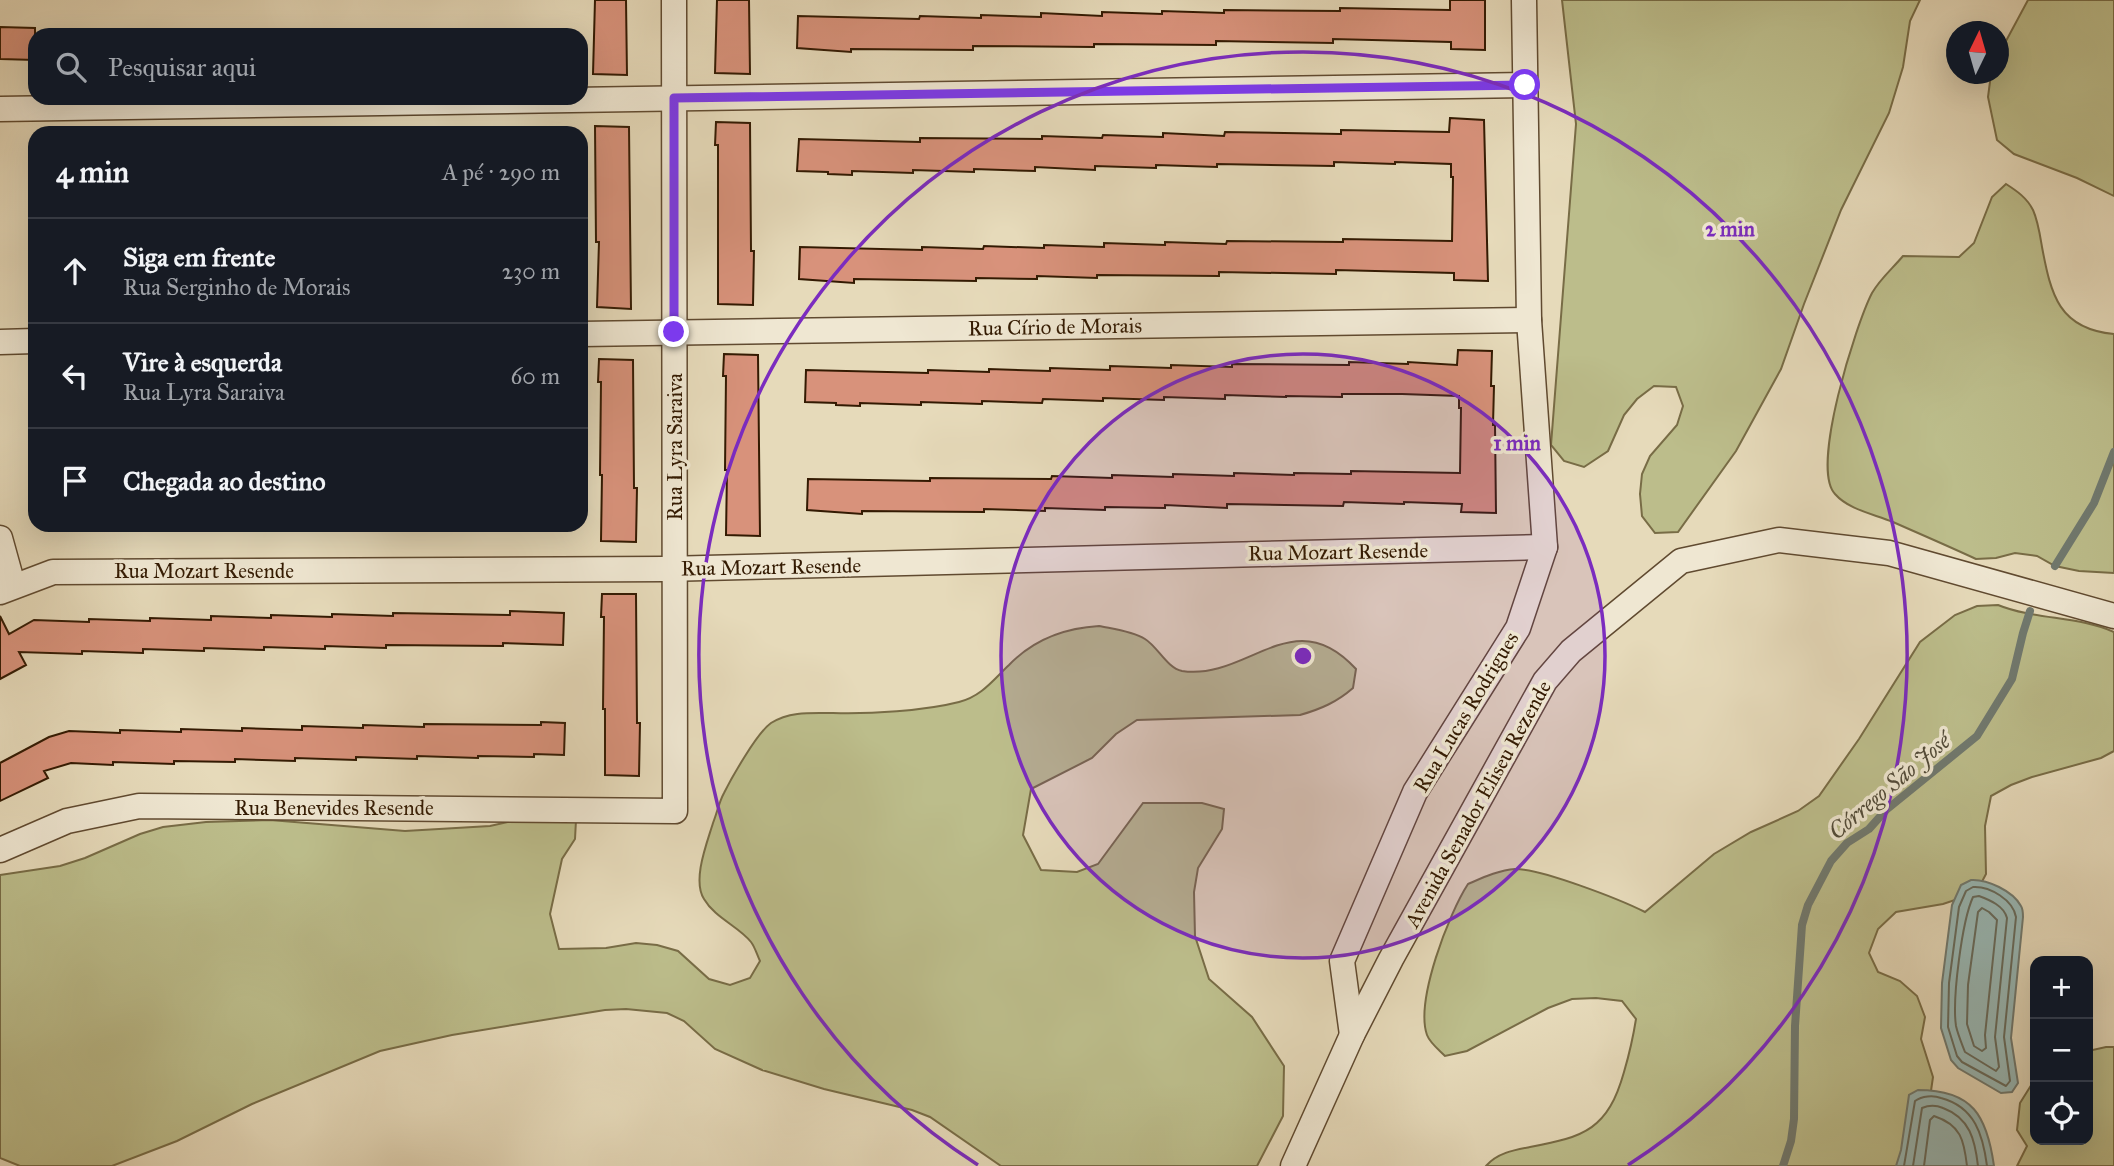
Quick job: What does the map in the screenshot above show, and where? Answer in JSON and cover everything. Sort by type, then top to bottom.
[{"type":"street","name":"Rua Lyra Saraiva","points":[[674,0],[675,810]]},
{"type":"street","name":"Rua Lucas Rodrigues","points":[[1352,1035],[1342,961],[1415,792],[1518,628],[1545,547],[1529,320],[1524,0]]},
{"type":"street","points":[[588,99],[1525,85]]},
{"type":"street","points":[[0,109],[245,105]]},
{"type":"street","name":"Rua Círio de Morais","points":[[588,334],[1529,320]]},
{"type":"street","points":[[0,342],[28,341]]},
{"type":"street","points":[[0,538],[7,588]]},
{"type":"street","name":"Avenida Senador Eliseu Rezende","points":[[1293,1166],[1352,1035],[1391,959],[1545,681],[1571,651],[1681,561],[1779,540],[1889,554],[2114,616]]},
{"type":"street","name":"Rua Mozart Resende","points":[[7,588],[52,572],[675,569],[1545,547]]},
{"type":"street","name":"Rua Benevides Resende","points":[[0,850],[67,821],[139,806],[675,810]]},
{"type":"green space","points":[[1562,0],[1920,0],[1910,21],[1903,67],[1889,113],[1841,210],[1781,369],[1736,451],[1678,532],[1655,533],[1642,516],[1640,494],[1642,474],[1650,456],[1677,425],[1683,406],[1676,387],[1654,386],[1637,399],[1624,415],[1608,451],[1584,467],[1564,461],[1551,445],[1576,124]]},
{"type":"green space","points":[[2028,0],[2114,0],[2114,196],[2077,178],[2014,154],[1997,140],[1988,97],[1990,84],[2009,84],[2009,35]]},
{"type":"green space","points":[[2006,184],[2025,198],[2033,210],[2049,280],[2061,307],[2081,325],[2095,331],[2114,334],[2114,573],[2079,571],[2055,566],[2037,556],[2015,553],[1976,559],[1847,504],[1835,494],[1829,479],[1828,456],[1838,395],[1856,334],[1872,293],[1903,256],[1959,257],[1974,243],[1992,197]]},
{"type":"green space","points":[[1998,605],[2012,610],[2087,623],[2114,632],[2114,751],[2101,758],[2032,777],[1991,796],[1985,826],[1986,874],[1976,893],[1943,904],[1896,912],[1878,929],[1869,953],[1878,972],[1900,981],[1917,996],[1925,1017],[1921,1039],[1933,1077],[1922,1153],[1914,1166],[1486,1166],[1506,1153],[1580,1134],[1602,1118],[1618,1091],[1636,1019],[1622,1001],[1572,999],[1548,1008],[1467,1051],[1445,1056],[1427,1035],[1426,1001],[1436,958],[1452,915],[1468,884],[1503,871],[1527,870],[1580,886],[1645,912],[1714,854],[1751,832],[1798,811],[1819,796],[1859,739],[1920,642],[1955,615],[1977,606]]},
{"type":"green space","points":[[1099,626],[1140,636],[1172,666],[1182,671],[1206,671],[1291,642],[1312,642],[1333,650],[1356,669],[1353,688],[1328,704],[1300,715],[1137,720],[1116,734],[1092,758],[1031,789],[1023,835],[1041,870],[1077,872],[1098,864],[1143,803],[1202,803],[1224,809],[1222,829],[1198,868],[1194,892],[1195,936],[1209,979],[1252,1017],[1284,1066],[1283,1116],[1257,1166],[1001,1166],[930,1117],[762,1070],[715,1049],[684,1021],[667,1013],[626,1009],[605,1010],[452,1035],[380,1051],[252,1104],[177,1141],[112,1166],[20,1166],[0,1158],[0,875],[60,866],[163,827],[206,822],[270,820],[405,831],[490,826],[534,816],[576,820],[575,839],[562,859],[550,914],[559,949],[606,948],[636,943],[657,945],[678,951],[709,979],[730,985],[750,978],[760,961],[751,942],[714,911],[704,899],[700,872],[722,796],[765,728],[786,716],[897,711],[959,702],[981,692],[1019,656],[1039,642],[1062,632]]},
{"type":"green space","points":[[2114,1047],[2114,1166],[2017,1166],[2027,1146],[2017,1130],[2020,1103],[2030,1087],[2030,1145],[2093,1145],[2093,1050]]},
{"type":"water","points":[[1971,880],[2006,891],[2023,910],[2011,1038],[2018,1083],[2012,1092],[2001,1093],[1958,1068],[1951,1060],[1941,1028],[1942,983],[1952,905],[1961,885]]},
{"type":"water","points":[[1918,1090],[1952,1095],[1974,1109],[1987,1133],[1994,1166],[1896,1166],[1909,1095]]},
{"type":"building","points":[[595,0],[626,0],[627,75],[593,74]]},
{"type":"building","points":[[717,0],[749,0],[750,74],[715,73]]},
{"type":"building","points":[[1450,0],[1485,0],[1485,50],[1451,49],[1451,42],[1333,39],[1333,43],[1216,41],[1216,45],[973,46],[973,50],[851,49],[851,52],[797,48],[798,16],[919,19],[920,16],[981,18],[981,15],[1041,17],[1041,13],[1102,16],[1102,12],[1224,13],[1224,10],[1340,11],[1340,8],[1450,10]]},
{"type":"building","points":[[0,27],[35,28],[28,28],[28,60],[0,59]]},
{"type":"building","points":[[1450,118],[1484,120],[1488,281],[1454,280],[1454,273],[1336,270],[1336,274],[1219,272],[1219,276],[1037,276],[1037,279],[976,278],[976,281],[854,279],[854,283],[799,279],[800,247],[922,250],[922,247],[1104,247],[1104,243],[1226,244],[1227,241],[1343,242],[1343,239],[1452,241],[1453,177],[1451,164],[1395,162],[1334,162],[1334,166],[1217,164],[1217,167],[1095,166],[1095,170],[1035,167],[1035,171],[974,169],[974,172],[913,170],[913,173],[852,171],[852,175],[828,174],[797,171],[799,139],[920,142],[920,138],[1042,139],[1042,136],[1102,138],[1103,135],[1163,137],[1163,133],[1224,136],[1225,132],[1449,132]]},
{"type":"building","points":[[716,122],[750,123],[753,305],[718,304]]},
{"type":"building","points":[[595,126],[629,127],[631,309],[597,307],[599,242],[596,242]]},
{"type":"building","points":[[1458,350],[1492,351],[1496,513],[1461,512],[1462,504],[1404,502],[1344,502],[1343,506],[1227,504],[1227,508],[1165,505],[1165,508],[1105,507],[1105,510],[1045,508],[1045,511],[984,509],[984,512],[862,511],[862,514],[807,510],[808,479],[930,481],[930,478],[1051,479],[1052,476],[1112,478],[1112,475],[1173,477],[1173,474],[1351,474],[1351,471],[1460,473],[1461,408],[1459,396],[1402,394],[1342,394],[1342,397],[1225,395],[1225,399],[1164,397],[1164,400],[1043,399],[1042,403],[982,401],[982,404],[921,402],[921,405],[836,405],[805,402],[806,370],[928,373],[928,370],[1110,370],[1110,366],[1171,368],[1171,365],[1349,365],[1349,362],[1457,365]]},
{"type":"building","points":[[724,354],[758,355],[760,536],[726,535]]},
{"type":"building","points":[[599,359],[633,360],[636,542],[601,541]]},
{"type":"building","points":[[602,594],[636,594],[639,776],[605,775]]},
{"type":"building","points":[[510,611],[564,613],[563,645],[503,643],[503,646],[386,645],[386,648],[204,648],[204,651],[143,649],[143,653],[82,651],[82,654],[19,652],[26,665],[0,679],[0,616],[9,634],[34,620],[211,620],[211,616],[393,616],[393,613],[510,615]]},
{"type":"building","points":[[541,722],[565,723],[564,755],[478,758],[417,756],[417,759],[356,757],[356,760],[295,758],[295,761],[235,759],[235,762],[174,761],[174,764],[113,762],[113,765],[71,763],[44,771],[48,778],[0,801],[0,763],[49,737],[69,731],[242,731],[242,728],[302,730],[302,726],[424,727],[424,724],[541,725]]},
{"type":"waterway","name":"Córrego São José","points":[[2055,566],[2094,503],[2114,452]]},
{"type":"waterway","name":"Córrego São José","points":[[1783,1166],[1794,1119],[1795,1026],[1802,925],[1808,905],[1831,861],[1847,843],[1869,829],[1886,810],[1977,736],[2012,679],[2030,611]]},
{"type":"route","points":[[674,332],[674,98],[1525,85]]}]
